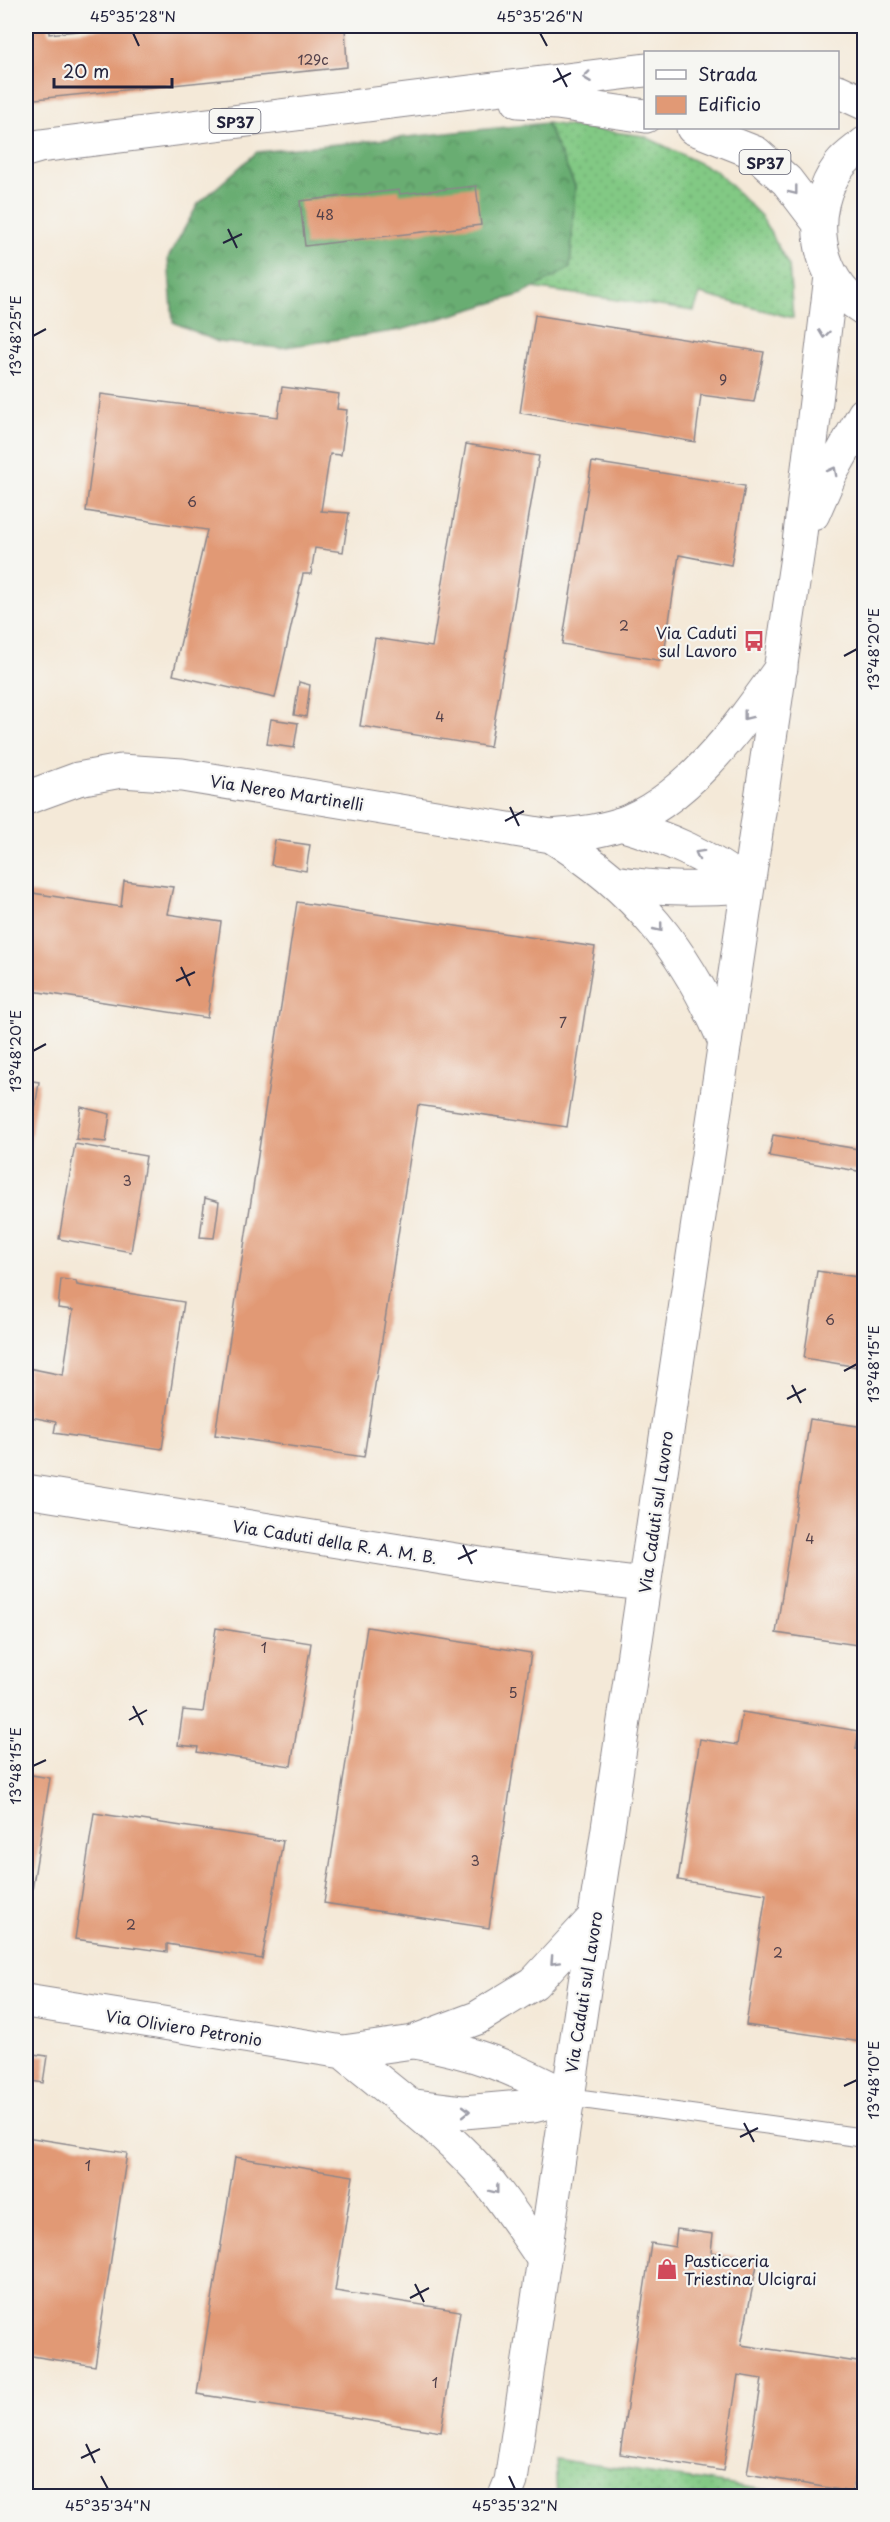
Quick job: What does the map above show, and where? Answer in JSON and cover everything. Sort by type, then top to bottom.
[{"type":"main road","name":"SP37","points":[[26,150],[40,146],[644,70]]},
{"type":"main road","points":[[839,93],[864,103]]},
{"type":"main road","name":"SP37","points":[[429,97],[557,103],[644,116]]},
{"type":"main road","name":"SP37","points":[[696,129],[756,153],[787,181],[819,223]]},
{"type":"main road","points":[[864,144],[840,165],[825,192],[819,223],[821,250],[831,276],[853,302],[864,309]]},
{"type":"main road","name":"Via Caduti sul Lavoro","points":[[509,2491],[781,668],[799,543],[831,276]]},
{"type":"main road","name":"Via Caduti sul Lavoro","points":[[799,543],[831,473],[864,414]]},
{"type":"main road","name":"Via Nereo Martinelli","points":[[26,798],[78,779],[121,771],[182,775],[551,836],[586,833],[620,824],[648,810],[701,769],[754,706],[781,668]]},
{"type":"main road","points":[[620,824],[658,835],[691,849],[720,865],[748,886]]},
{"type":"main road","name":"Via Nereo Martinelli","points":[[551,836],[585,858],[639,904],[679,953],[712,1011],[725,1042]]},
{"type":"main road","name":"Via Nereo Martinelli","points":[[615,882],[650,888],[686,890],[748,886]]},
{"type":"main road","name":"Via Caduti della R. A. M. B.","points":[[26,1491],[493,1566],[644,1584]]},
{"type":"main road","name":"Via Oliviero Petronio","points":[[26,2001],[343,2052],[413,2042],[477,2018],[534,1983],[594,1918]]},
{"type":"main road","name":"Via Oliviero Petronio","points":[[413,2042],[452,2048],[491,2060],[568,2097]]},
{"type":"main road","points":[[343,2052],[408,2105],[479,2170],[514,2214],[544,2260]]},
{"type":"main road","name":"Via Oliviero Petronio","points":[[408,2105],[464,2112],[533,2106],[568,2097]]},
{"type":"lane","name":"Via Oliviero Petronio","points":[[568,2097],[864,2138]]},
{"type":"green space","points":[[546,123],[644,136],[716,171],[761,216],[789,266],[793,318],[700,294],[694,311],[533,288],[570,267],[575,186]]},
{"type":"green space","points":[[546,123],[575,186],[570,268],[523,294],[401,330],[279,348],[218,342],[173,322],[168,258],[198,204],[257,152]]},
{"type":"green space","points":[[555,2459],[807,2496],[557,2496]]},
{"type":"building","points":[[26,26],[49,26],[49,34],[127,26],[345,26],[347,67],[26,100]]},
{"type":"building","points":[[476,186],[481,225],[305,246],[300,201],[399,190],[400,194]]},
{"type":"building","points":[[535,315],[764,352],[754,402],[701,395],[695,442],[520,413]]},
{"type":"building","points":[[282,387],[339,394],[337,409],[347,410],[341,455],[330,454],[321,511],[349,513],[343,552],[315,548],[311,574],[303,574],[275,698],[173,675],[207,530],[86,511],[101,394],[278,417]]},
{"type":"building","points":[[466,444],[539,456],[490,747],[360,726],[375,638],[432,647]]},
{"type":"building","points":[[592,462],[745,486],[731,565],[679,555],[663,661],[562,644]]},
{"type":"building","points":[[299,682],[310,685],[306,717],[294,715]]},
{"type":"building","points":[[271,719],[298,723],[294,748],[267,744]]},
{"type":"building","points":[[275,840],[310,845],[306,871],[271,865]]},
{"type":"building","points":[[124,881],[173,887],[167,914],[221,922],[207,1018],[26,990],[26,892],[121,907]]},
{"type":"building","points":[[297,902],[595,947],[567,1127],[418,1105],[364,1457],[215,1435]]},
{"type":"building","points":[[26,1080],[39,1082],[27,1162],[26,1162]]},
{"type":"building","points":[[81,1107],[110,1114],[106,1142],[76,1139]]},
{"type":"building","points":[[773,1135],[864,1150],[864,1172],[769,1156]]},
{"type":"building","points":[[75,1144],[146,1156],[131,1252],[59,1239]]},
{"type":"building","points":[[205,1198],[219,1202],[214,1238],[200,1237]]},
{"type":"building","points":[[817,1271],[864,1278],[864,1368],[804,1358]]},
{"type":"building","points":[[61,1279],[76,1281],[77,1285],[184,1302],[162,1449],[54,1433],[56,1422],[26,1416],[28,1368],[63,1375],[73,1310],[58,1308]]},
{"type":"building","points":[[810,1419],[864,1427],[864,1646],[776,1633]]},
{"type":"building","points":[[367,1627],[531,1653],[489,1928],[324,1903]]},
{"type":"building","points":[[216,1628],[311,1643],[291,1766],[197,1752],[198,1747],[178,1745],[183,1710],[203,1712]]},
{"type":"building","points":[[742,1712],[859,1731],[856,1749],[864,1750],[864,2019],[861,2042],[746,2025],[766,1894],[678,1880],[700,1739],[737,1745]]},
{"type":"building","points":[[26,1774],[50,1778],[29,1909],[26,1908]]},
{"type":"building","points":[[94,1813],[283,1841],[262,1959],[167,1944],[167,1952],[75,1939]]},
{"type":"building","points":[[26,2053],[47,2056],[43,2083],[26,2080]]},
{"type":"building","points":[[26,2137],[127,2153],[95,2366],[26,2355]]},
{"type":"building","points":[[235,2157],[353,2176],[335,2291],[460,2311],[441,2432],[197,2394]]},
{"type":"building","points":[[677,2229],[713,2234],[711,2252],[758,2260],[741,2345],[864,2363],[864,2419],[852,2492],[747,2474],[762,2379],[738,2375],[723,2471],[620,2454],[651,2243],[675,2247]]},
{"type":"place","name":"Via Caduti sul Lavoro","points":[[754,641]]},
{"type":"place","name":"Pasticceria Triestina Ulcigrai","points":[[667,2269]]}]
